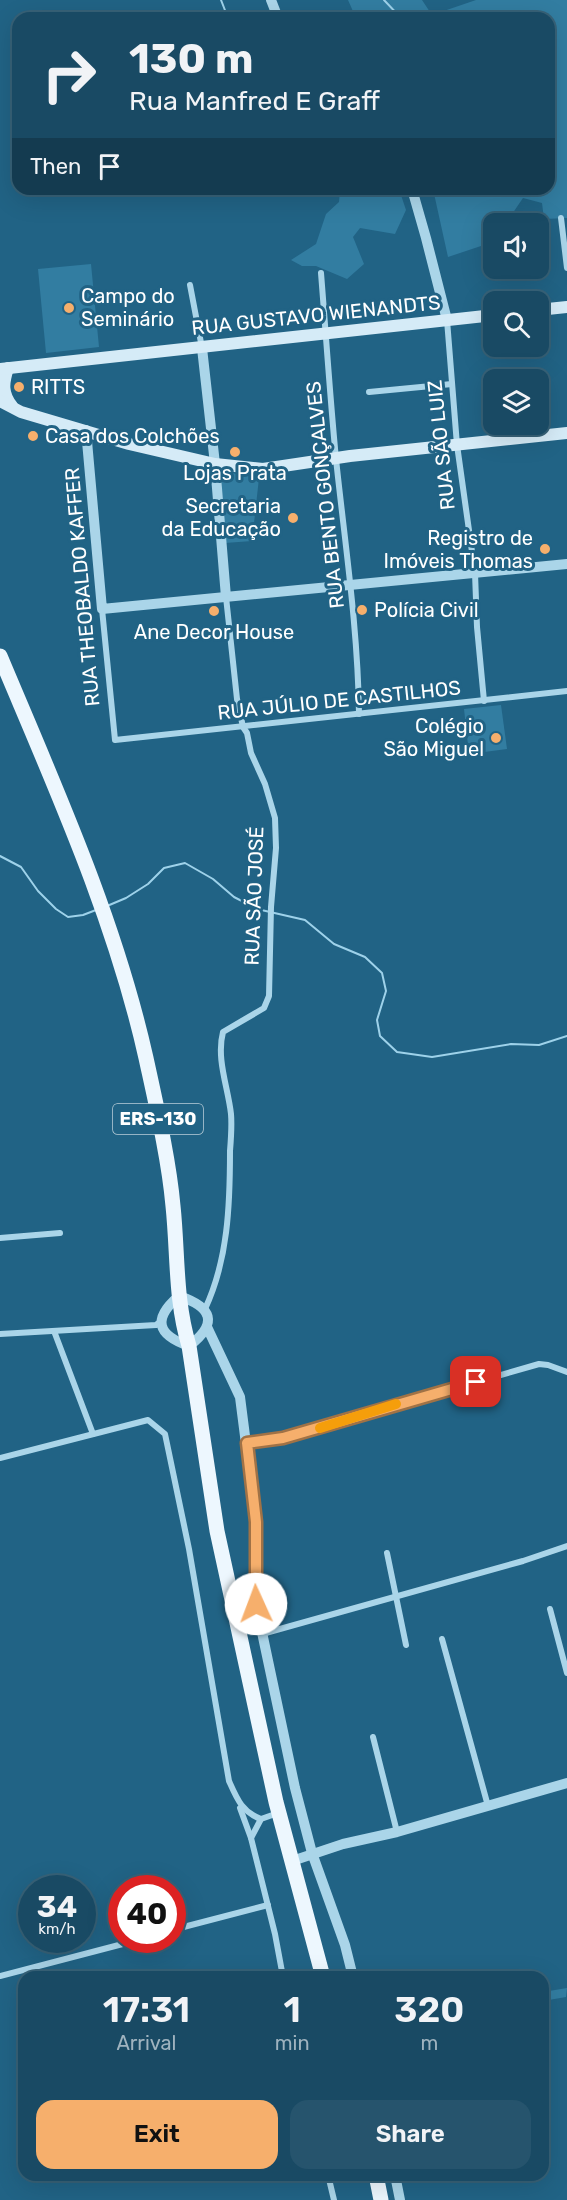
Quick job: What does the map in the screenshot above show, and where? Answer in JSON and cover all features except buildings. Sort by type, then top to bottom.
[{"type":"main road","points":[[549,309],[567,307]]},
{"type":"main road","name":"RUA GUSTAVO WIENANDTS","points":[[4,368],[483,316]]},
{"type":"main road","points":[[4,368],[5,397],[14,408]]},
{"type":"main road","points":[[0,401],[14,408],[129,444],[215,464],[263,469],[336,458],[567,433]]},
{"type":"main road","name":"ERS-130","points":[[0,657],[91,879],[114,946],[146,1057],[173,1205],[181,1321],[189,1346],[217,1531],[279,1812],[320,1971]]},
{"type":"main road","points":[[377,2181],[381,2200]]},
{"type":"street","name":"RUA SÃO LUIZ","points":[[414,195],[447,320],[457,445],[475,573],[484,701]]},
{"type":"street","points":[[561,218],[567,268]]},
{"type":"street","name":"RUA BENTO GONÇALVES","points":[[321,273],[336,458],[351,585],[359,682],[359,714]]},
{"type":"street","name":"RUA SÃO JOSÉ","points":[[190,285],[202,348],[237,699],[251,753],[266,784],[275,818],[276,848],[271,908],[269,996],[264,1008],[223,1032],[220,1046],[231,1115],[231,1183],[227,1228],[220,1264],[214,1289],[205,1310]]},
{"type":"street","points":[[369,392],[452,384]]},
{"type":"street","name":"RUA THEOBALDO KAFFER","points":[[86,430],[115,740]]},
{"type":"street","points":[[102,609],[567,564]]},
{"type":"street","name":"RUA JÚLIO DE CASTILHOS","points":[[115,740],[567,691]]},
{"type":"street","points":[[0,1238],[60,1233]]},
{"type":"street","points":[[178,1296],[199,1304],[205,1310],[208,1318],[207,1327],[203,1335],[189,1346],[173,1341],[164,1333],[160,1322],[165,1307],[178,1296]]},
{"type":"street","points":[[0,1334],[156,1325],[160,1322]]},
{"type":"street","points":[[207,1327],[240,1397],[256,1522],[256,1604],[295,1788],[312,1853],[345,1945],[352,1971]]},
{"type":"street","points":[[54,1331],[93,1434]]},
{"type":"street","points":[[247,1443],[283,1438],[539,1364],[567,1372]]},
{"type":"street","points":[[0,1458],[148,1420],[165,1434],[189,1549],[229,1781],[251,1838],[283,1971]]},
{"type":"street","points":[[262,1634],[523,1561],[567,1546]]},
{"type":"street","points":[[387,1553],[406,1645]]},
{"type":"street","points":[[550,1609],[567,1673]]},
{"type":"street","points":[[442,1639],[488,1806]]},
{"type":"street","points":[[373,1737],[397,1832]]},
{"type":"street","points":[[292,1861],[312,1853],[397,1832],[567,1783]]},
{"type":"street","points":[[239,1804],[250,1815],[261,1819]]},
{"type":"street","points":[[251,1838],[261,1819],[279,1812]]},
{"type":"street","points":[[186,1926],[268,1905]]},
{"type":"street","points":[[19,1971],[108,1948]]},
{"type":"street","points":[[0,1976],[18,1971]]},
{"type":"street","points":[[329,2181],[334,2200]]},
{"type":"street","points":[[396,2181],[400,2200]]},
{"type":"shaded area","points":[[348,0],[422,0],[430,12],[353,12]]},
{"type":"shaded area","points":[[476,0],[567,0],[567,218],[549,219],[549,213],[543,213],[542,203],[523,198],[513,213],[483,213],[483,245],[448,257],[434,195],[555,195],[555,12],[441,12]]},
{"type":"shaded area","points":[[340,195],[401,195],[406,210],[395,234],[360,228],[353,237],[364,264],[347,279],[316,266],[302,266],[291,260],[316,244],[326,214],[339,202]]},
{"type":"shaded area","name":"Campo do Seminário","points":[[91,264],[99,347],[46,353],[38,269]]},
{"type":"shaded area","points":[[221,471],[259,478],[252,541],[225,543]]},
{"type":"shaded area","points":[[501,705],[507,749],[469,754],[464,709]]},
{"type":"shaded area","points":[[567,1988],[566,1997],[549,2000],[549,1991]]},
{"type":"waterway","points":[[221,0],[226,12]]},
{"type":"waterway","points":[[384,0],[395,12]]},
{"type":"waterway","points":[[0,856],[21,867],[38,891],[56,909],[68,917],[96,910]]},
{"type":"waterway","points":[[107,906],[126,898],[148,884],[164,868],[185,863],[213,879],[234,897],[257,909],[305,920],[334,944],[365,957],[382,973],[386,991],[377,1020],[380,1036],[397,1052],[432,1057],[511,1044],[539,1045],[567,1036]]},
{"type":"slow traffic","points":[[320,1428],[396,1404]]},
{"type":"place","name":"Campo do Seminário","points":[[69,308]]},
{"type":"place","name":"RITTS","points":[[19,387]]},
{"type":"place","name":"Casa dos Colchões","points":[[33,436]]},
{"type":"place","name":"Lojas Prata","points":[[235,452]]},
{"type":"place","name":"Secretaria da Educação","points":[[293,518]]},
{"type":"place","name":"Registro de Imóveis Thomas","points":[[545,549]]},
{"type":"place","name":"Polícia Civil","points":[[362,610]]},
{"type":"place","name":"Ane Decor House","points":[[214,611]]},
{"type":"place","name":"Colégio São Miguel","points":[[496,738]]},
{"type":"route","points":[[256,1604],[256,1522],[247,1443],[283,1438],[476,1382]]}]
